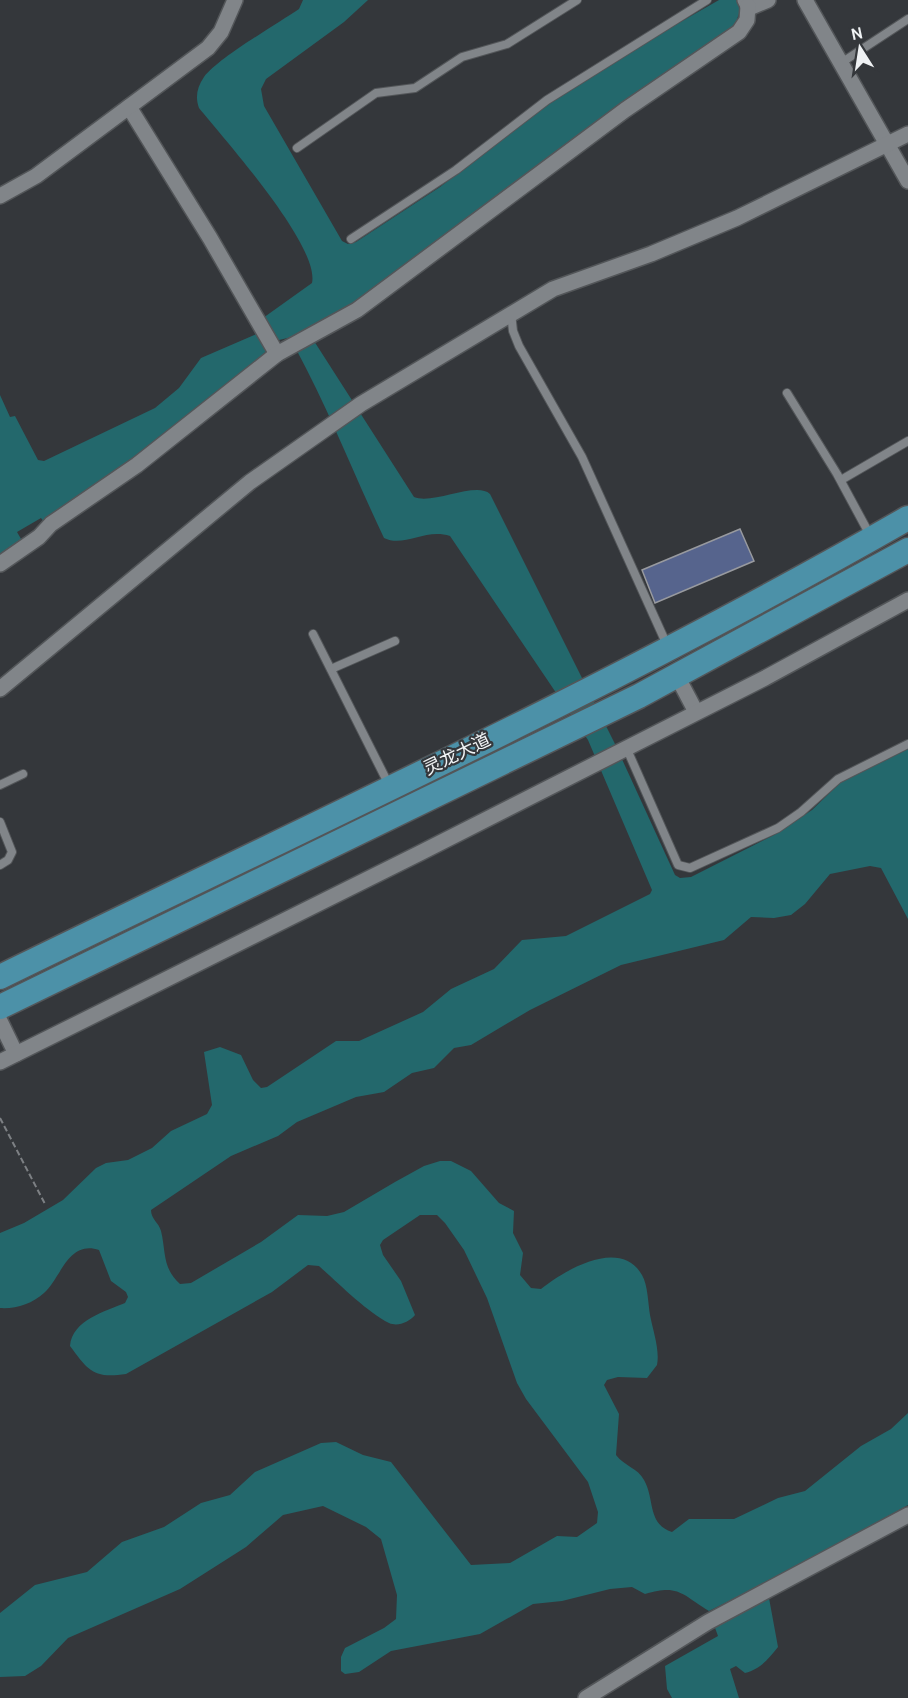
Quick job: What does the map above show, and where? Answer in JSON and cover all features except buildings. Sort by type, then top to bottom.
[{"type":"main road","name":"灵龙大道","points":[[0,977],[612,679],[908,518]]},
{"type":"main road","name":"灵龙大道","points":[[0,1007],[623,704],[908,550]]},
{"type":"street","points":[[0,196],[36,176],[208,48],[221,32],[235,0]]},
{"type":"street","points":[[0,564],[39,537],[51,524],[147,458],[275,350],[357,310],[625,110],[739,32],[747,20],[747,5],[768,0]]},
{"type":"street","points":[[805,0],[908,181]]},
{"type":"street","points":[[129,107],[210,238],[275,350]]},
{"type":"street","points":[[0,689],[250,482],[361,404],[511,313],[572,281],[651,254],[737,218],[908,134]]},
{"type":"street","points":[[0,1062],[239,945],[696,712],[908,600]]},
{"type":"street","points":[[677,676],[696,712]]},
{"type":"street","points":[[0,1021],[16,1054]]},
{"type":"street","points":[[586,1698],[708,1622],[908,1515]]},
{"type":"lane","points":[[297,148],[376,93],[416,88],[462,57],[507,44],[577,0]]},
{"type":"lane","points":[[351,239],[456,170],[547,100],[707,0]]},
{"type":"lane","points":[[841,63],[908,19]]},
{"type":"lane","points":[[511,313],[513,331],[519,346],[582,457],[669,649]]},
{"type":"lane","points":[[787,393],[841,480],[872,539]]},
{"type":"lane","points":[[841,480],[908,441]]},
{"type":"lane","points":[[313,634],[390,787]]},
{"type":"lane","points":[[331,669],[396,641]]},
{"type":"lane","points":[[624,748],[678,865],[690,868],[778,828],[801,812],[838,779],[908,744]]},
{"type":"lane","points":[[0,785],[23,774]]},
{"type":"lane","points":[[0,822],[12,852],[8,860],[0,865]]},
{"type":"path","points":[[0,1118],[45,1204]]},
{"type":"water","points":[[303,0],[368,0],[344,22],[266,79],[261,89],[264,106],[342,241],[348,244],[356,242],[440,187],[560,95],[656,36],[719,0],[760,0],[741,8],[735,25],[703,50],[366,296],[300,335],[275,341],[253,366],[178,427],[44,522],[41,518],[17,532],[24,544],[0,558],[0,395],[10,417],[15,416],[38,460],[44,461],[155,408],[179,388],[201,358],[268,329],[263,318],[312,283],[310,266],[301,244],[268,193],[199,108],[197,96],[198,88],[211,69],[234,51],[299,9]]},
{"type":"water","points":[[314,341],[414,497],[432,498],[475,490],[490,494],[615,744],[675,875],[680,878],[691,877],[774,835],[812,810],[842,781],[908,749],[908,919],[881,868],[870,866],[830,874],[805,904],[791,915],[774,918],[751,917],[724,940],[621,965],[530,1010],[471,1045],[454,1048],[434,1068],[412,1073],[384,1092],[356,1097],[297,1122],[278,1136],[231,1156],[151,1210],[161,1231],[170,1272],[180,1284],[191,1283],[261,1242],[298,1215],[327,1216],[344,1212],[424,1166],[440,1161],[451,1161],[471,1171],[499,1203],[514,1211],[513,1233],[523,1253],[520,1275],[531,1288],[541,1289],[578,1266],[607,1258],[620,1258],[632,1264],[642,1275],[647,1289],[657,1347],[657,1365],[647,1378],[618,1377],[607,1380],[604,1385],[619,1414],[616,1455],[641,1476],[647,1487],[655,1517],[664,1528],[672,1532],[689,1519],[734,1519],[778,1498],[805,1491],[861,1446],[891,1429],[908,1413],[908,1505],[787,1572],[709,1611],[679,1592],[665,1590],[645,1594],[632,1587],[610,1589],[562,1601],[533,1604],[480,1634],[391,1651],[359,1672],[345,1674],[341,1671],[341,1657],[345,1648],[384,1628],[396,1619],[397,1595],[381,1539],[366,1527],[323,1506],[283,1515],[246,1547],[180,1589],[68,1638],[41,1666],[25,1676],[0,1677],[0,1613],[35,1585],[87,1572],[122,1542],[164,1527],[201,1503],[230,1495],[255,1472],[321,1443],[336,1442],[363,1455],[391,1462],[471,1565],[510,1563],[557,1536],[577,1537],[597,1523],[598,1512],[588,1482],[526,1399],[517,1383],[487,1298],[464,1250],[437,1215],[420,1215],[383,1240],[380,1245],[383,1255],[401,1281],[415,1315],[407,1322],[400,1324],[392,1324],[380,1318],[319,1266],[308,1265],[272,1292],[126,1374],[99,1374],[87,1367],[70,1346],[72,1337],[83,1323],[125,1303],[128,1297],[126,1292],[111,1281],[99,1250],[88,1248],[72,1255],[50,1286],[39,1297],[24,1305],[0,1308],[0,1233],[24,1223],[63,1200],[96,1168],[106,1163],[128,1160],[152,1148],[171,1131],[207,1114],[212,1105],[204,1052],[220,1047],[241,1055],[253,1080],[261,1088],[267,1087],[336,1041],[359,1041],[423,1012],[451,989],[494,969],[522,940],[566,936],[650,894],[652,890],[588,740],[450,536],[432,534],[399,541],[384,538],[296,349]]},
{"type":"water","points":[[769,1598],[778,1647],[756,1669],[745,1673],[736,1666],[730,1669],[739,1698],[672,1698],[667,1689],[665,1666],[718,1636],[714,1625]]}]
